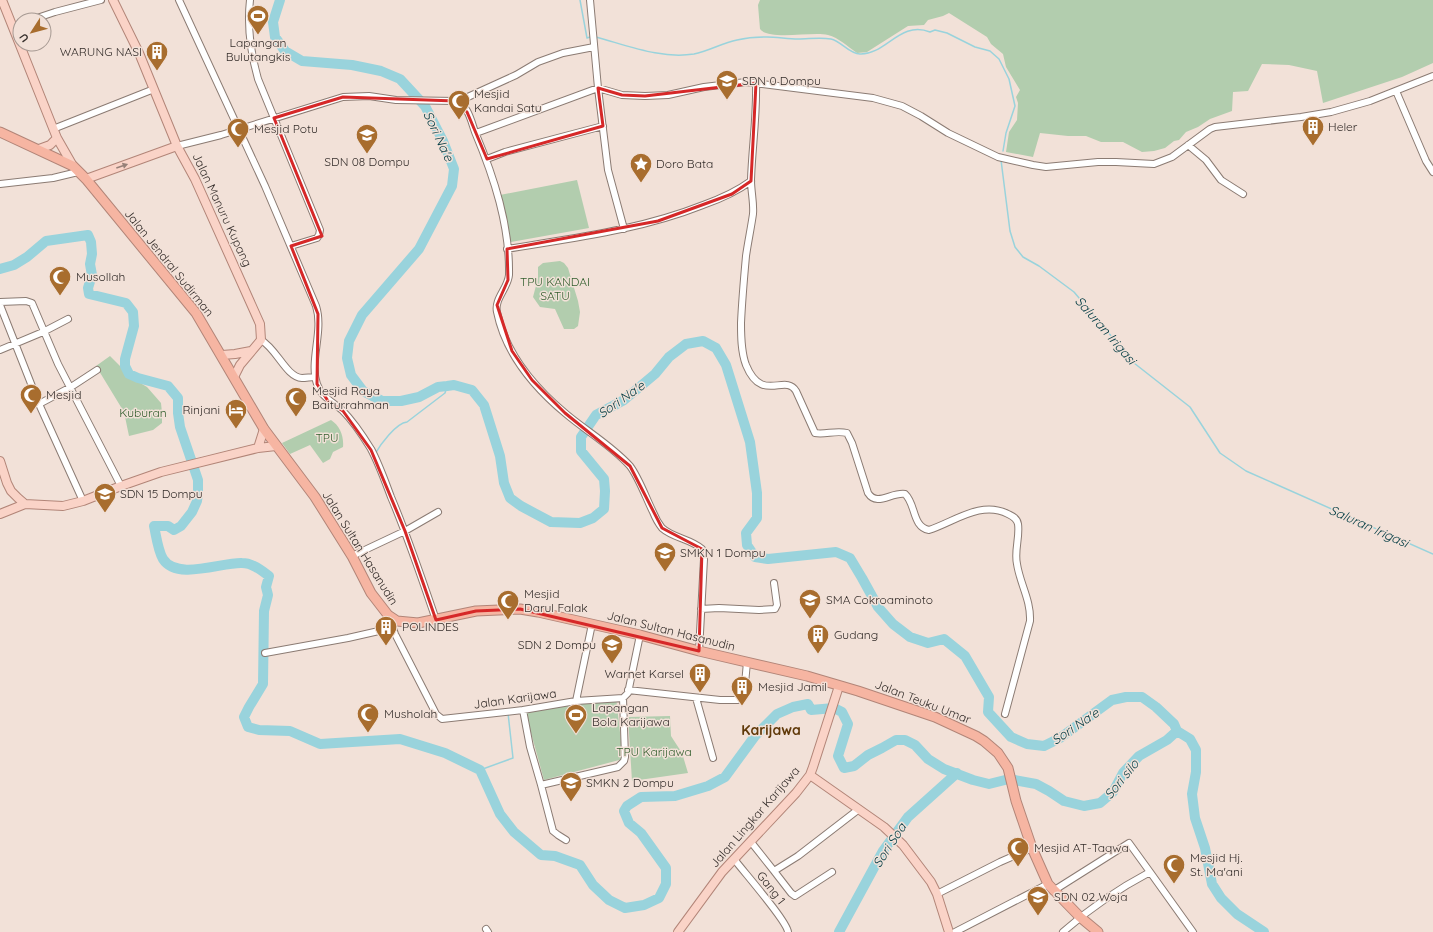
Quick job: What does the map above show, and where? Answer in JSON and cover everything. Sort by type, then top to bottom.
[{"type":"highway","points":[[0,132],[39,149],[76,169],[86,179]]},
{"type":"highway","name":"Jalan Jendral Sudirman","points":[[86,179],[196,313],[264,429]]},
{"type":"highway","name":"Jalan Sultan Hasanudin","points":[[264,429],[315,497],[352,556],[371,593],[388,615],[397,621],[418,624],[476,611],[520,609],[640,635],[699,651],[807,676],[839,686]]},
{"type":"highway","name":"Jalan Teuku Umar","points":[[839,686],[935,717],[976,736],[998,753],[1005,762],[1010,775],[1016,801],[1032,848],[1051,887],[1080,917],[1098,932]]},
{"type":"main road","points":[[2,0],[12,18]]},
{"type":"main road","points":[[113,0],[154,89],[177,146]]},
{"type":"main road","points":[[26,52],[57,138],[76,169]]},
{"type":"main road","points":[[39,149],[50,145],[57,138]]},
{"type":"main road","name":"Jalan Manuru Kupang","points":[[86,179],[177,146],[195,179],[255,313],[261,331],[261,340]]},
{"type":"main road","points":[[234,377],[240,365],[261,340]]},
{"type":"main road","points":[[222,355],[251,351]]},
{"type":"main road","points":[[258,448],[264,429]]},
{"type":"main road","points":[[0,514],[25,504],[63,506],[83,502],[121,486],[185,465],[258,448],[276,446]]},
{"type":"main road","points":[[0,461],[9,487],[14,495],[25,504]]},
{"type":"main road","name":"Jalan Lingkar Karijawa","points":[[678,932],[722,872],[776,816],[810,775],[839,686]]},
{"type":"main road","points":[[810,775],[884,827],[903,845],[927,875],[937,894],[949,932]]},
{"type":"street","points":[[52,13],[101,0]]},
{"type":"street","points":[[179,0],[291,246],[318,314],[315,377],[320,390],[328,401],[343,411],[361,433],[371,450],[406,531],[436,620]]},
{"type":"street","points":[[250,0],[250,35],[255,69],[320,230],[317,238],[291,246]]},
{"type":"street","points":[[590,0],[598,88],[608,170],[624,229]]},
{"type":"street","points":[[459,102],[516,75],[538,62],[563,53],[594,47]]},
{"type":"street","points":[[476,133],[598,88],[622,95],[668,95],[704,87],[746,82],[874,98],[889,102],[908,109],[948,133],[998,156],[1033,165],[1046,167],[1098,162],[1154,164],[1172,157],[1210,129],[1215,127],[1331,112],[1370,101],[1433,76]]},
{"type":"street","points":[[756,83],[756,107],[751,182],[753,213],[746,256],[741,337],[746,365],[758,383],[764,386],[770,387],[788,384],[792,386],[796,391],[815,433],[846,433],[852,443],[868,493],[876,500],[897,494],[904,494],[909,500],[922,528],[929,530],[936,528],[965,515],[984,509],[1005,512],[1016,520],[1018,530],[1016,564],[1029,605],[1030,621],[1005,714]]},
{"type":"street","points":[[53,128],[154,89]]},
{"type":"street","points":[[1396,91],[1426,161],[1433,172]]},
{"type":"street","points":[[177,146],[221,135],[343,97],[369,96],[396,100],[445,100],[459,102],[464,106],[476,133],[498,194],[507,249],[508,280],[497,304],[497,310],[506,338],[516,358],[532,380],[550,400],[612,449],[634,471],[656,520],[662,528],[697,545],[702,549],[704,560],[699,651]]},
{"type":"street","points":[[486,159],[505,152],[603,126]]},
{"type":"street","points":[[1188,145],[1206,160],[1221,180],[1243,194]]},
{"type":"street","points":[[0,184],[54,178],[76,169]]},
{"type":"street","points":[[507,249],[624,229],[658,221],[684,213],[732,194],[751,182]]},
{"type":"street","points":[[83,502],[39,404],[0,304],[26,301],[31,302],[43,332],[121,486]]},
{"type":"street","points":[[0,350],[43,332],[68,319]]},
{"type":"street","points":[[261,340],[273,349],[292,375],[303,378],[315,377]]},
{"type":"street","points":[[39,404],[71,387],[97,370]]},
{"type":"street","points":[[352,556],[406,531],[438,512]]},
{"type":"street","points":[[701,608],[759,610],[775,609],[777,604],[774,583]]},
{"type":"street","points":[[388,615],[393,631]]},
{"type":"street","points":[[265,653],[393,631],[403,622]]},
{"type":"street","points":[[576,701],[592,624]]},
{"type":"street","name":"Jalan Karijawa","points":[[393,631],[433,708],[440,718],[446,719],[522,710],[576,701],[623,698]]},
{"type":"street","points":[[541,786],[609,769],[621,764],[624,761],[623,698],[627,695],[640,635]]},
{"type":"street","points":[[628,690],[696,698],[737,700],[741,699],[744,692],[747,662]]},
{"type":"street","points":[[696,698],[713,758]]},
{"type":"street","points":[[522,710],[553,831],[566,840]]},
{"type":"street","points":[[774,871],[798,856],[859,809]]},
{"type":"street","points":[[751,842],[791,893],[795,896],[832,872]]},
{"type":"street","points":[[955,932],[1051,887],[1129,843],[1193,932]]},
{"type":"street","points":[[937,894],[1000,862],[1032,848]]},
{"type":"street","name":"Gang 1","points":[[734,859],[778,914],[788,932]]},
{"type":"street","points":[[1063,932],[1080,917],[1115,892],[1150,872]]},
{"type":"highlighted area","points":[[756,83],[751,181],[732,194],[658,221],[507,249],[508,280],[497,305],[512,351],[532,380],[565,413],[630,466],[662,528],[702,549],[699,651],[520,609],[476,611],[436,620],[405,531],[371,450],[343,411],[328,401],[317,384],[318,314],[291,246],[322,236],[274,118],[343,97],[455,101],[467,112],[487,159],[603,126],[598,88],[622,95],[645,96]]},
{"type":"green space","points":[[760,0],[1433,0],[1433,63],[1402,77],[1323,103],[1317,71],[1289,65],[1262,64],[1248,91],[1233,92],[1232,111],[1210,119],[1198,127],[1186,132],[1179,140],[1174,141],[1165,148],[1142,152],[1123,142],[1101,142],[1086,136],[1040,133],[1033,157],[1006,152],[1009,132],[1017,120],[1018,103],[1016,97],[1020,90],[1006,67],[1003,54],[991,44],[987,37],[949,13],[928,20],[924,25],[908,26],[867,52],[857,53],[839,40],[828,35],[782,35],[765,33],[760,29],[758,5]]},
{"type":"green space","points":[[577,180],[589,228],[511,242],[500,195]]},
{"type":"green space","name":"TPU KANDAI SATU","points":[[560,261],[568,268],[578,301],[580,312],[578,326],[574,329],[564,329],[555,309],[540,307],[533,297],[538,278],[538,267],[543,263]]},
{"type":"green space","name":"Kuburan","points":[[110,356],[132,378],[147,387],[161,403],[162,423],[153,430],[129,436],[124,412],[96,366]]},
{"type":"green space","name":"TPU","points":[[331,420],[337,425],[341,432],[343,447],[333,452],[330,459],[323,463],[310,445],[290,454],[282,443]]},
{"type":"green space","name":"Lapangan Bola Karijawa","points":[[616,697],[623,759],[544,780],[525,711]]},
{"type":"green space","name":"TPU Karijawa","points":[[670,716],[671,736],[682,753],[688,773],[632,781],[628,717]]},
{"type":"waterway","name":"Sori Na'e","points":[[280,0],[273,22],[275,37],[285,51],[302,61],[352,65],[381,71],[400,79],[425,106],[443,141],[454,169],[452,186],[419,249],[362,315],[349,341],[347,358],[351,375],[363,391],[382,401],[401,401],[419,397],[438,387],[454,385],[472,390],[484,405],[500,456],[504,483],[510,498],[521,506],[551,522],[580,523],[593,518],[604,509],[605,491],[604,479],[581,451],[581,437],[596,415],[624,400],[655,374],[669,357],[686,344],[703,341],[716,348],[726,365],[750,442],[757,493],[757,518],[746,533],[747,545],[755,557],[768,559],[836,552],[850,558],[878,607],[893,624],[910,637],[928,643],[944,639],[965,656],[989,697],[988,712],[1011,737],[1027,744],[1044,746],[1060,738],[1112,700],[1126,697],[1142,697],[1156,707],[1174,724],[1177,731]]},
{"type":"waterway","points":[[580,0],[587,38],[590,37]]},
{"type":"waterway","name":"Saluran Irigasi","points":[[596,37],[646,51],[670,55],[700,53],[731,41],[748,38],[823,38],[835,40],[852,52],[860,54],[869,53],[878,49],[902,34],[910,31],[919,30],[930,32],[935,30],[947,33],[975,47],[990,51],[999,59],[1009,79],[1015,106],[1006,133],[1003,151]]},
{"type":"waterway","name":"Saluran Irigasi","points":[[1001,160],[1010,231],[1015,247],[1023,257],[1039,266],[1074,292],[1134,363],[1190,407],[1220,453],[1246,471],[1433,554]]},
{"type":"waterway","name":"Sori silo","points":[[0,269],[14,265],[27,257],[46,241],[88,235],[91,242],[92,254],[90,264],[92,275],[88,288],[89,294],[126,303],[133,312],[134,326],[125,359],[125,366],[129,374],[168,386],[178,398],[180,427],[198,480],[197,501],[192,512],[181,526],[174,530],[168,526],[154,526],[161,556],[170,565],[178,569],[189,570],[233,563],[246,563],[260,569],[269,576],[266,587],[268,595],[264,611],[263,684],[244,717],[248,727],[259,730],[290,731],[320,744],[400,739],[445,753],[480,770],[500,814],[514,832],[541,855],[555,856],[580,865],[593,885],[609,900],[625,908],[644,905],[659,898],[666,884],[666,868],[641,833],[629,823],[624,811],[627,806],[641,797],[675,796],[708,786],[725,777],[755,736],[777,714],[793,707],[808,704],[811,710],[834,708],[842,712],[848,724],[838,756],[844,768],[854,766],[868,755],[896,740],[905,740],[915,745],[928,759],[944,769],[973,780],[989,784],[1009,779],[1036,784],[1064,801],[1084,806],[1100,803],[1113,792],[1123,773],[1139,756],[1167,740],[1177,731],[1190,739],[1196,750],[1196,772],[1192,794],[1195,818],[1205,848],[1212,884],[1221,898],[1237,914],[1264,932]]},
{"type":"waterway","points":[[375,454],[393,430],[407,422],[445,393],[447,386]]},
{"type":"waterway","points":[[480,770],[513,758],[508,713]]},
{"type":"waterway","name":"Sori Soa","points":[[839,932],[883,851],[908,817],[957,773]]},
{"type":"place","name":"Lapangan Bulutangkis","points":[[258,36]]},
{"type":"place","name":"WARUNG NASI","points":[[157,72]]},
{"type":"place","name":"SDN 0 Dompu","points":[[727,100]]},
{"type":"place","name":"Mesjid Kandai Satu","points":[[459,120]]},
{"type":"place","name":"Heler","points":[[1313,146]]},
{"type":"place","name":"Mesjid Potu","points":[[238,148]]},
{"type":"place","name":"SDN 08 Dompu","points":[[367,154]]},
{"type":"place","name":"Doro Bata","points":[[641,184]]},
{"type":"place","name":"Musollah","points":[[60,296]]},
{"type":"place","name":"Mesjid","points":[[31,414]]},
{"type":"place","name":"Mesjid Raya Baiturrahman","points":[[296,418]]},
{"type":"place","name":"Rinjani","points":[[236,430]]},
{"type":"place","name":"SDN 15 Dompu","points":[[105,514]]},
{"type":"place","name":"SMKN 1 Dompu","points":[[665,572]]},
{"type":"place","name":"Mesjid Darul Falak","points":[[508,620]]},
{"type":"place","name":"SMA Cokroaminoto","points":[[810,620]]},
{"type":"place","name":"POLINDES","points":[[386,646]]},
{"type":"place","name":"Gudang","points":[[818,654]]},
{"type":"place","name":"SDN 2 Dompu","points":[[612,664]]},
{"type":"place","name":"Warnet Karsel","points":[[700,694]]},
{"type":"place","name":"Mesjid Jamil","points":[[742,706]]},
{"type":"place","name":"Musholah","points":[[368,734]]},
{"type":"place","name":"Lapangan Bola Karijawa","points":[[576,734]]},
{"type":"place","name":"SMKN 2 Dompu","points":[[571,802]]},
{"type":"place","name":"Mesjid AT-Taqwa","points":[[1018,868]]},
{"type":"place","name":"Mesjid Hj. St. Ma'ani","points":[[1174,884]]},
{"type":"place","name":"SDN 02 Woja","points":[[1038,916]]},
{"type":"district","name":"Karijawa","points":[[771,730]]}]
